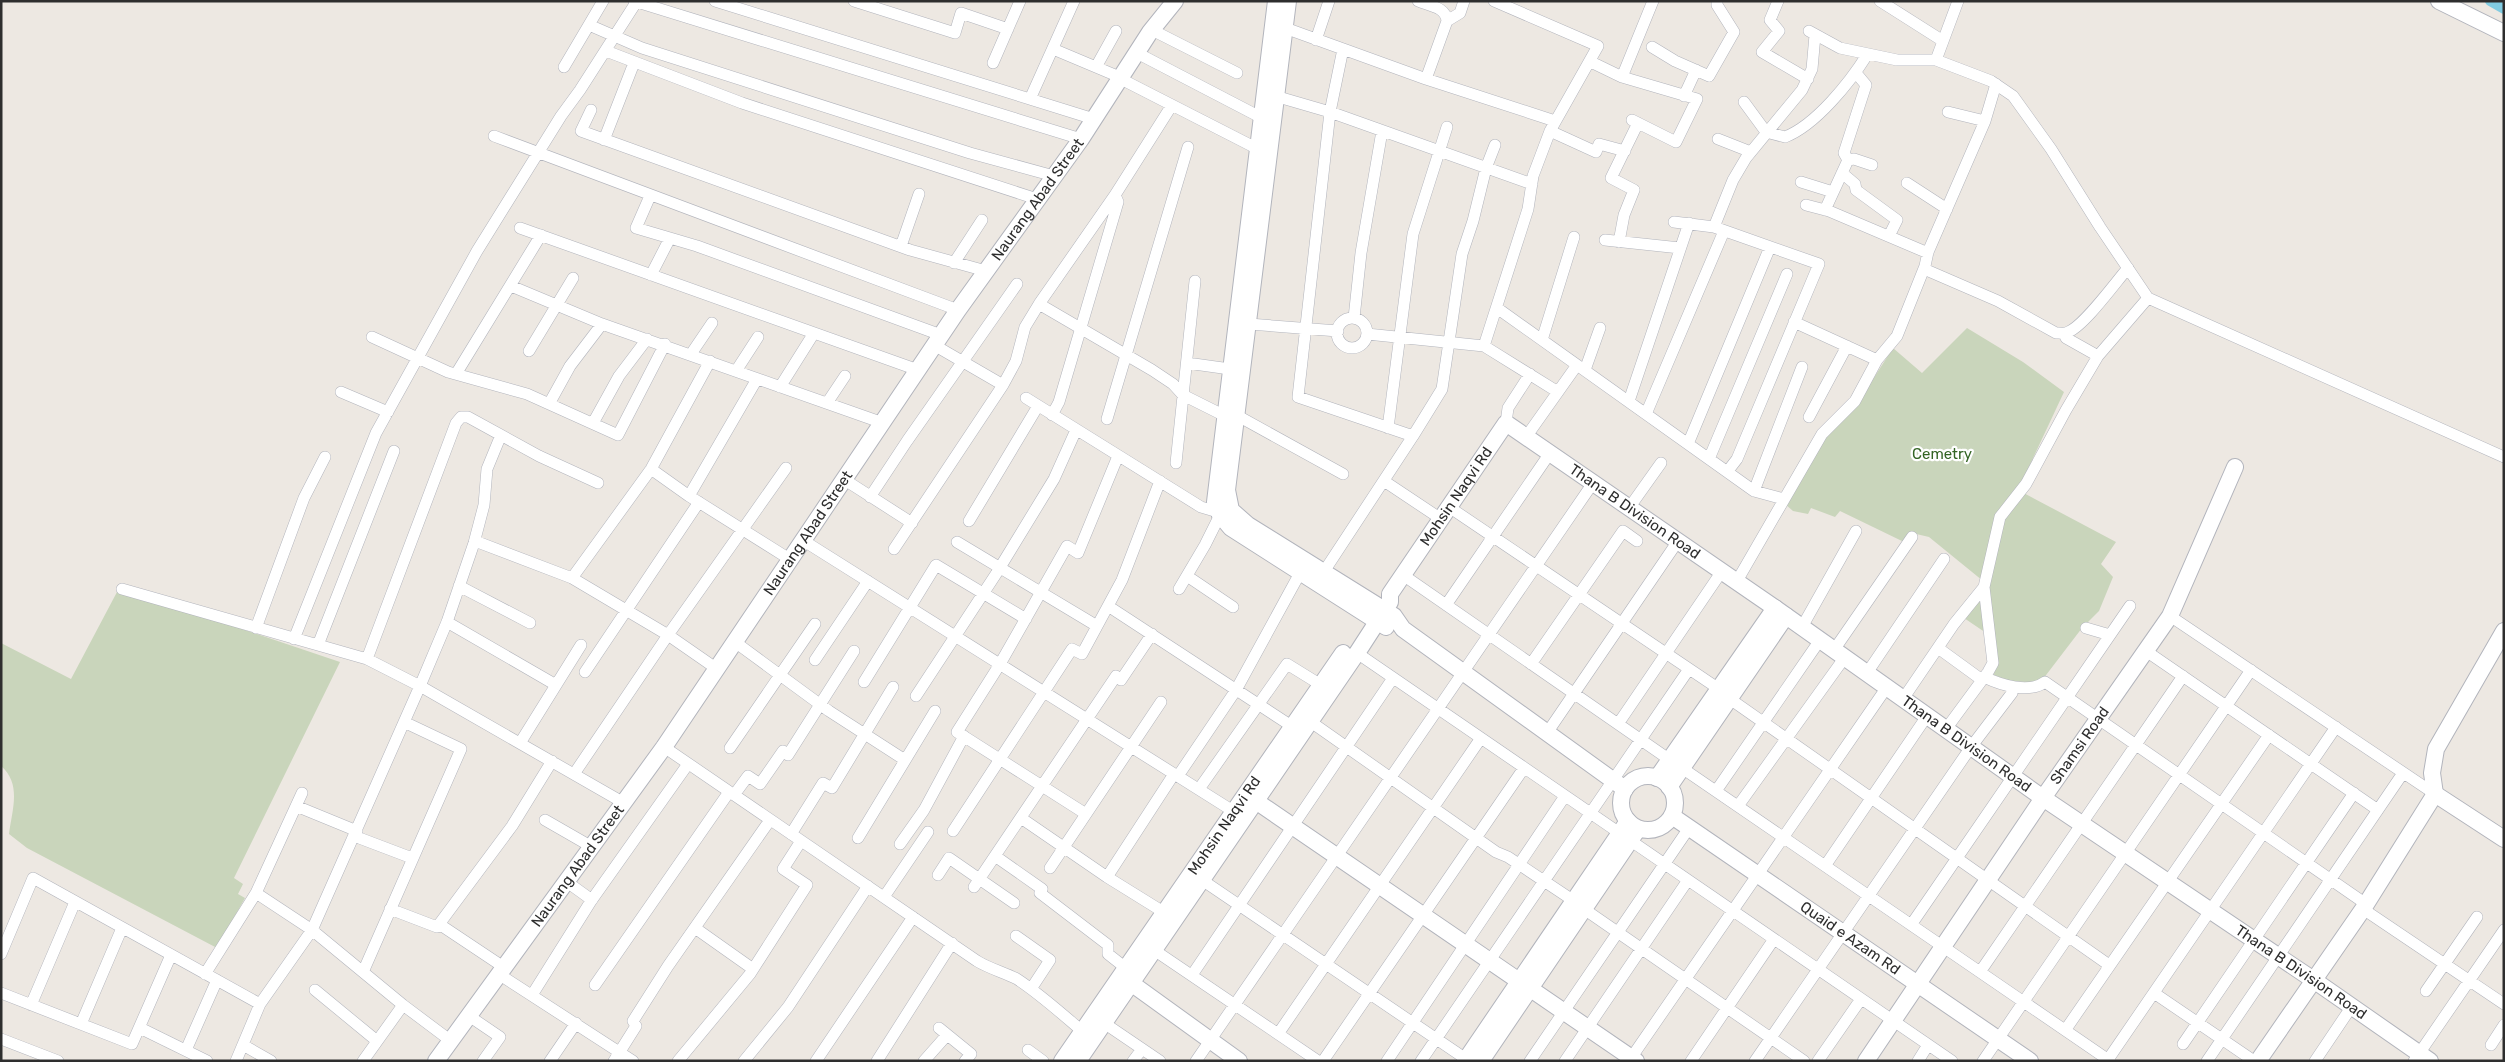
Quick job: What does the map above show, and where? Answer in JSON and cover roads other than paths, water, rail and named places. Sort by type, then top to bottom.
[{"type":"street","points":[[564,67],[603,1]]},
{"type":"street","points":[[715,1],[1094,119]]},
{"type":"street","points":[[854,1],[955,33],[962,14],[1008,29]]},
{"type":"street","points":[[993,63],[1020,1]]},
{"type":"street","points":[[1030,99],[1074,1]]},
{"type":"street","name":"Naurang Abad Street","points":[[436,1061],[503,972],[664,747],[958,310],[1081,139],[1152,30],[1175,1]]},
{"type":"street","points":[[1276,1],[1258,149],[1227,490],[1232,510],[1248,525],[1323,572],[1376,613]]},
{"type":"street","points":[[1238,371],[1249,324],[1275,96],[1288,1]]},
{"type":"street","points":[[1316,40],[1329,1]]},
{"type":"street","points":[[1418,1],[1442,10],[1446,15],[1447,21],[1426,79]]},
{"type":"street","points":[[1447,21],[1460,13],[1464,1]]},
{"type":"street","points":[[1484,346],[1528,210],[1532,184],[1553,126],[1591,62],[1598,46],[1494,1]]},
{"type":"street","points":[[1622,77],[1653,1]]},
{"type":"street","points":[[1652,47],[1709,76],[1734,32],[1717,5],[1717,1]]},
{"type":"street","points":[[1778,1],[1770,20],[1779,31],[1762,52],[1808,79]]},
{"type":"street","points":[[1880,1],[1943,41]]},
{"type":"street","points":[[1936,60],[1958,1]]},
{"type":"street","points":[[2439,1],[2504,33]]},
{"type":"street","points":[[294,639],[376,433],[477,251],[561,116],[606,51],[636,2],[1081,139]]},
{"type":"street","points":[[589,24],[642,48],[887,124],[970,153],[1054,176]]},
{"type":"street","points":[[1285,28],[1553,126],[1596,152],[1600,144],[1625,151]]},
{"type":"street","points":[[1152,30],[1237,73]]},
{"type":"street","points":[[1096,67],[1116,31]]},
{"type":"street","points":[[1646,414],[1719,229],[1733,180],[1751,152],[1802,90],[1808,79],[1812,69],[1812,33],[1840,48],[1868,55],[1897,60],[1936,60],[1996,84],[2013,96],[2046,142],[2148,298],[2504,457]]},
{"type":"street","points":[[1053,49],[1122,78],[1258,149]]},
{"type":"street","points":[[1343,49],[1330,112],[1298,397],[1414,436]]},
{"type":"street","points":[[606,51],[742,103],[1037,199]]},
{"type":"street","points":[[1137,54],[1262,118]]},
{"type":"street","points":[[1744,102],[1766,132],[1785,137],[1793,134],[1810,121],[1856,73],[1868,55]]},
{"type":"street","points":[[1591,62],[1622,77],[1697,99],[1676,142],[1635,122],[1625,151],[1612,178],[1634,190],[1624,215],[1619,242]]},
{"type":"street","points":[[604,140],[634,63]]},
{"type":"street","points":[[1684,96],[1696,70]]},
{"type":"street","points":[[1848,160],[1844,154],[1866,85],[1856,73]]},
{"type":"street","points":[[1737,581],[1822,434],[1855,402],[1877,360],[1897,336],[1924,269],[1928,253],[1985,121],[1996,84]]},
{"type":"street","points":[[1275,96],[1330,112],[1532,184]]},
{"type":"street","points":[[894,549],[1003,385],[1016,361],[1025,327],[1039,304],[1115,196],[1172,105]]},
{"type":"street","points":[[591,110],[580,131],[901,246],[986,271]]},
{"type":"street","points":[[1948,112],[1985,121]]},
{"type":"street","points":[[1388,428],[1413,234],[1447,127]]},
{"type":"street","points":[[1354,318],[1361,254],[1382,131]]},
{"type":"street","points":[[494,136],[958,310]]},
{"type":"street","points":[[1718,139],[1751,152]]},
{"type":"street","points":[[1323,572],[1414,436],[1442,389],[1447,343],[1462,254],[1473,221],[1486,168],[1495,145]]},
{"type":"street","points":[[1107,419],[1188,148]]},
{"type":"street","points":[[1848,160],[1854,159],[1872,165]]},
{"type":"street","points":[[1825,210],[1848,160]]},
{"type":"street","points":[[1842,173],[1855,184],[1856,190],[1897,220],[1889,236]]},
{"type":"street","points":[[1801,182],[1833,192]]},
{"type":"street","points":[[1907,183],[1947,209]]},
{"type":"street","points":[[901,246],[919,194]]},
{"type":"street","points":[[650,196],[636,228],[670,238],[938,340],[962,361],[1003,385]]},
{"type":"street","points":[[1052,415],[1059,402],[1109,240],[1118,202],[1115,196]]},
{"type":"street","points":[[1806,205],[1825,210],[1928,253]]},
{"type":"street","points":[[954,263],[982,220]]},
{"type":"street","points":[[1674,222],[1719,229],[1819,264],[1737,459],[1727,472]]},
{"type":"street","points":[[1629,401],[1689,223]]},
{"type":"street","points":[[520,228],[918,370]]},
{"type":"street","points":[[456,374],[541,235]]},
{"type":"street","points":[[1542,340],[1574,237]]},
{"type":"street","points":[[651,275],[670,238]]},
{"type":"street","points":[[1604,240],[1680,248]]},
{"type":"street","points":[[1688,444],[1770,247]]},
{"type":"street","points":[[1924,269],[1998,301],[2056,333],[2064,333],[2068,332],[2082,320],[2128,268]]},
{"type":"street","points":[[1709,459],[1788,274]]},
{"type":"street","points":[[529,350],[573,278]]},
{"type":"street","points":[[1176,464],[1195,280]]},
{"type":"street","points":[[870,497],[1016,284]]},
{"type":"street","points":[[511,286],[557,307],[602,324],[665,344],[757,379],[883,423]]},
{"type":"street","points":[[1946,729],[1983,679],[1993,662],[1984,588],[2000,517],[2026,484],[2098,356],[2148,298]]},
{"type":"street","points":[[1039,304],[1173,384],[1183,395],[1233,418],[1342,474]]},
{"type":"street","points":[[1497,308],[1754,491],[1784,499]]},
{"type":"street","points":[[1354,318],[1365,325],[1367,334],[1360,346],[1351,347],[1339,340],[1338,331],[1341,322],[1354,318]]},
{"type":"street","points":[[1794,322],[1877,360]]},
{"type":"street","points":[[691,354],[712,323]]},
{"type":"street","points":[[549,404],[570,366],[602,324]]},
{"type":"street","points":[[1249,324],[1338,331]]},
{"type":"street","points":[[1526,437],[1558,392],[1581,367],[1600,328]]},
{"type":"street","points":[[780,387],[814,333]]},
{"type":"street","points":[[2064,333],[2066,338],[2098,356]]},
{"type":"street","points":[[1367,334],[1400,339],[1484,346],[1558,392]]},
{"type":"street","points":[[372,337],[456,374],[527,394],[618,435],[665,344]]},
{"type":"street","points":[[736,371],[758,337]]},
{"type":"street","points":[[593,423],[618,376],[647,338]]},
{"type":"street","points":[[1808,417],[1847,346]]},
{"type":"street","points":[[572,578],[651,469],[710,361]]},
{"type":"street","points":[[1187,363],[1238,371]]},
{"type":"street","points":[[1754,491],[1802,367]]},
{"type":"street","points":[[1506,423],[1508,408],[1530,374]]},
{"type":"street","points":[[827,403],[845,376]]},
{"type":"street","points":[[585,672],[694,499],[757,379]]},
{"type":"street","points":[[341,392],[388,412]]},
{"type":"street","points":[[1026,398],[1118,456],[1202,506],[1219,513]]},
{"type":"street","points":[[969,521],[1038,406]]},
{"type":"street","points":[[366,660],[456,423],[461,417],[468,417],[539,456],[598,483]]},
{"type":"street","points":[[1233,418],[1214,493],[1219,513],[1231,528],[1300,573],[1376,613],[1394,616],[1403,629],[1619,784],[1621,805],[1629,831]]},
{"type":"street","name":"Thana B Division Road","points":[[1506,423],[1737,581],[2043,798],[2352,1006],[2421,1058]]},
{"type":"street","name":"Mohsin Naqvi Rd","points":[[1078,1061],[1104,1023],[1127,976],[1165,913],[1233,811],[1251,798],[1311,722],[1357,653],[1376,613],[1381,597],[1390,594],[1506,423]]},
{"type":"street","points":[[916,696],[1000,567],[1054,479],[1076,430]]},
{"type":"street","points":[[236,1061],[260,1004],[312,930],[420,686],[447,622],[475,541],[484,505],[487,469],[501,436]]},
{"type":"street","points":[[318,646],[394,451]]},
{"type":"street","points":[[1446,605],[1550,453]]},
{"type":"street","points":[[256,628],[304,498],[325,456]]},
{"type":"street","points":[[1086,814],[957,732],[1000,664],[1067,546],[1078,553],[1118,456]]},
{"type":"street","points":[[1629,508],[1661,462]]},
{"type":"street","name":"Shamsi Road","points":[[1866,1061],[2043,798],[2170,616],[2235,467]]},
{"type":"street","points":[[574,774],[786,468]]},
{"type":"street","points":[[651,469],[694,499],[791,560]]},
{"type":"street","points":[[844,480],[912,523]]},
{"type":"street","points":[[953,831],[1072,649],[1082,654],[1122,580],[1160,481]]},
{"type":"street","points":[[1384,481],[1493,537],[1579,594],[1958,857],[2109,965]]},
{"type":"street","points":[[1196,1061],[1593,483]]},
{"type":"street","points":[[1178,589],[1205,545],[1219,513]]},
{"type":"street","points":[[1531,664],[1623,531],[1637,541]]},
{"type":"street","points":[[1802,627],[1856,531]]},
{"type":"street","points":[[1738,806],[1786,738],[1912,537]]},
{"type":"street","points":[[475,541],[572,578],[626,609],[718,669]]},
{"type":"street","points":[[804,541],[1233,811]]},
{"type":"street","points":[[1547,733],[1678,541]]},
{"type":"street","points":[[957,542],[1042,591],[1097,626]]},
{"type":"street","points":[[1867,673],[1944,559]]},
{"type":"street","points":[[864,682],[936,565],[1026,619]]},
{"type":"street","points":[[1618,724],[1722,571]]},
{"type":"street","points":[[1107,877],[1236,690],[1275,622],[1300,573]]},
{"type":"street","points":[[1403,575],[1943,947],[2066,1029],[2108,1060],[2336,727]]},
{"type":"street","points":[[1187,576],[1233,607]]},
{"type":"street","points":[[814,660],[868,581]]},
{"type":"street","points":[[459,586],[530,623]]},
{"type":"street","points":[[1903,699],[1938,648],[1984,588]]},
{"type":"street","points":[[122,590],[366,660],[420,686],[624,802]]},
{"type":"street","points":[[1108,606],[1293,727]]},
{"type":"street","points":[[1911,925],[2130,606]]},
{"type":"street","points":[[1663,783],[1781,612]]},
{"type":"street","name":"Mohsin Naqvi Rd","points":[[1062,1061],[1082,1031],[1127,976],[1154,950],[1202,880],[1293,727],[1321,685],[1376,613]]},
{"type":"street","points":[[2170,616],[2504,839]]},
{"type":"street","points":[[447,622],[556,685]]},
{"type":"street","points":[[730,748],[815,624]]},
{"type":"street","points":[[2086,628],[2110,636]]},
{"type":"street","points":[[2258,1061],[2365,907],[2435,794],[2432,773],[2436,749],[2504,631]]},
{"type":"street","points":[[976,883],[1116,676],[1121,680],[1152,634]]},
{"type":"street","points":[[1716,790],[1820,640]]},
{"type":"street","points":[[735,642],[820,705],[906,760]]},
{"type":"street","points":[[520,742],[580,645]]},
{"type":"street","points":[[1938,648],[1983,679],[2013,687],[2038,687],[2045,682],[2331,880],[2365,907],[2504,1004]]},
{"type":"street","points":[[595,985],[732,793],[748,776],[760,784],[783,751],[788,755],[854,651]]},
{"type":"street","points":[[2146,651],[2378,810]]},
{"type":"street","points":[[1357,653],[1590,813],[1629,831],[1664,864],[1952,1061]]},
{"type":"street","points":[[1199,789],[1287,664],[1321,685]]},
{"type":"street","points":[[1421,1061],[1590,813],[1619,784],[1641,740],[1689,669]]},
{"type":"street","points":[[1983,1061],[2251,670]]},
{"type":"street","points":[[1980,972],[2183,676]]},
{"type":"street","points":[[1192,976],[1393,678]]},
{"type":"street","points":[[678,1061],[754,969],[806,885],[783,869],[796,837],[823,783],[832,788],[893,687]]},
{"type":"street","points":[[1251,798],[1564,1011],[1632,1060],[1685,979],[1886,687]]},
{"type":"street","points":[[1755,1061],[1971,748],[2012,693],[2013,687]]},
{"type":"street","points":[[1050,868],[1161,702]]},
{"type":"street","points":[[858,838],[935,711]]},
{"type":"street","points":[[1825,866],[1927,716]]},
{"type":"street","points":[[362,972],[461,750],[404,722]]},
{"type":"street","points":[[1311,722],[1496,852],[1519,864],[1804,1061]]},
{"type":"street","points":[[2066,1029],[2270,735]]},
{"type":"street","points":[[900,844],[924,810],[964,736]]},
{"type":"street","points":[[1278,1034],[1481,738]]},
{"type":"street","points":[[664,747],[952,943],[977,962],[994,971],[1014,978],[1031,989],[1082,1031]]},
{"type":"street","points":[[390,910],[437,927],[512,826],[552,761]]},
{"type":"street","points":[[532,995],[592,900],[688,764]]},
{"type":"street","points":[[1323,1061],[1524,768]]},
{"type":"street","points":[[2207,1061],[2403,772]]},
{"type":"street","points":[[1619,784],[1646,776],[1663,783],[1674,801],[1672,816],[1659,828],[1629,831]]},
{"type":"street","points":[[206,974],[256,894],[302,793]]},
{"type":"street","points":[[2182,1044],[2354,793]]},
{"type":"street","points":[[1387,1061],[1565,796]]},
{"type":"street","points":[[296,806],[412,858]]},
{"type":"street","name":"Quaid e Azam Rd","points":[[1672,816],[2030,1061]]},
{"type":"street","points":[[1021,818],[1107,877],[1165,913]]},
{"type":"street","points":[[546,820],[592,848]]},
{"type":"street","points":[[618,1056],[636,1026],[633,1021],[770,820]]},
{"type":"street","points":[[1530,1061],[1689,828]]},
{"type":"street","points":[[1202,880],[1436,1039],[1471,1060],[1525,985],[1629,831]]},
{"type":"street","points":[[884,897],[928,832]]},
{"type":"street","points":[[995,856],[1042,889],[1040,893],[1108,945],[1108,954],[1127,976],[1239,1061]]},
{"type":"street","points":[[938,875],[948,858],[976,883],[1014,903]]},
{"type":"street","points":[[1,954],[33,878],[260,1004]]},
{"type":"street","points":[[1565,1061],[1688,880]]},
{"type":"street","points":[[567,882],[592,900]]},
{"type":"street","points":[[744,1061],[788,1006],[868,886]]},
{"type":"street","points":[[256,894],[312,930],[403,1005],[451,1041]]},
{"type":"street","points":[[31,1005],[75,902]]},
{"type":"street","points":[[816,1061],[913,917]]},
{"type":"street","points":[[2426,991],[2477,917]]},
{"type":"street","points":[[439,924],[532,995],[576,1023],[618,1056],[633,1061]]},
{"type":"street","points":[[81,1024],[122,928]]},
{"type":"street","points":[[695,928],[754,969]]},
{"type":"street","points":[[2421,1058],[2469,981],[2504,930]]},
{"type":"street","points":[[1016,936],[1050,960],[1031,989]]},
{"type":"street","points":[[1691,1061],[1774,939]]},
{"type":"street","points":[[877,1061],[952,943]]},
{"type":"street","points":[[1154,950],[1318,1061]]},
{"type":"street","points":[[1,993],[132,1044],[171,955]]},
{"type":"street","points":[[186,1050],[217,980]]},
{"type":"street","points":[[315,990],[377,1041]]},
{"type":"street","points":[[2154,993],[2254,1061]]},
{"type":"street","points":[[1818,1061],[1861,999]]},
{"type":"street","points":[[362,1061],[403,1005]]},
{"type":"street","points":[[2315,1061],[2352,1006]]},
{"type":"street","points":[[469,1016],[500,1036],[483,1061]]},
{"type":"street","points":[[550,1061],[576,1023]]},
{"type":"street","points":[[1104,1023],[1160,1061]]},
{"type":"street","points":[[2491,1044],[2504,1025]]},
{"type":"street","points":[[140,1028],[207,1061]]},
{"type":"street","points":[[924,1061],[943,1031],[970,1054],[965,1061]]},
{"type":"street","points":[[1,1039],[58,1061]]},
{"type":"street","points":[[243,1045],[271,1061]]},
{"type":"street","points":[[1918,1061],[1928,1045]]},
{"type":"street","points":[[1133,1061],[1142,1049]]},
{"type":"street","points":[[1028,1050],[1043,1061]]},
{"type":"waterway","points":[[2490,1],[2504,9]]},
{"type":"park label","name":"Cemetry","points":[[1942,454]]}]
